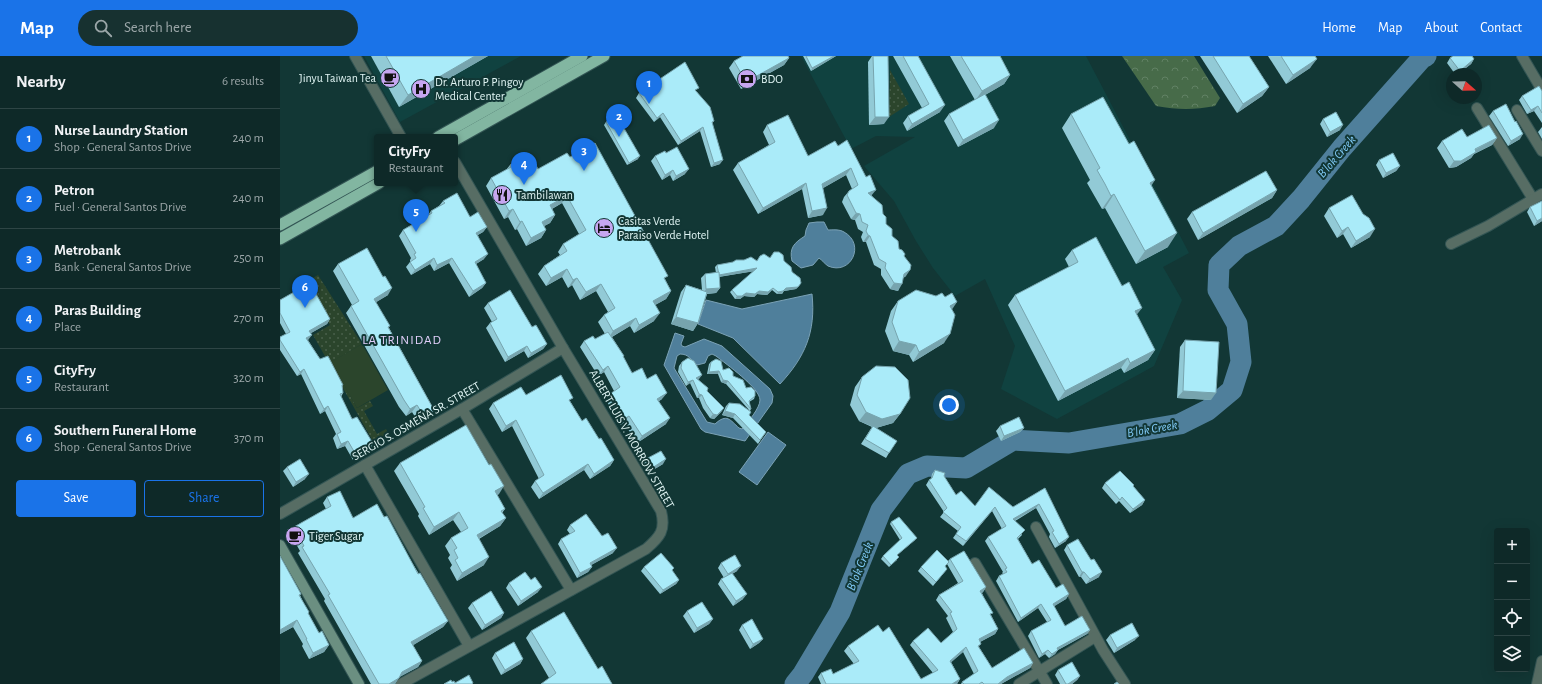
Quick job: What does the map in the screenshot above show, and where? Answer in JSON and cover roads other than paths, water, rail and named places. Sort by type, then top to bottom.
[{"type":"highway","points":[[445,134],[582,56]]},
{"type":"highway","points":[[458,138],[604,56]]},
{"type":"highway","points":[[280,225],[374,173]]},
{"type":"highway","points":[[280,239],[374,186]]},
{"type":"main road","points":[[280,544],[359,684]]},
{"type":"street","points":[[355,56],[399,134]]},
{"type":"street","points":[[1522,56],[1542,90]]},
{"type":"street","points":[[1451,244],[1488,226],[1538,196],[1477,108]]},
{"type":"street","points":[[1517,110],[1542,151]]},
{"type":"street","name":"ALBERT LUIS V. MORROW STREET","points":[[401,684],[646,549],[656,541],[662,532],[664,522],[661,511],[563,348],[458,167]]},
{"type":"street","name":"SERGIO S. OSMEÑA SR. STREET","points":[[280,514],[462,409],[563,348]]},
{"type":"street","points":[[462,409],[571,590]]},
{"type":"street","points":[[365,465],[469,646]]},
{"type":"street","points":[[1036,528],[1095,637],[1125,684]]},
{"type":"street","points":[[975,563],[1047,684]]},
{"type":"street","points":[[1019,684],[1095,637]]},
{"type":"street","points":[[1537,684],[1542,661]]},
{"type":"waterway","name":"B'lok Creek","points":[[795,684],[803,674],[840,612],[881,510],[908,474],[927,466],[966,468],[1013,440],[1069,443],[1180,424],[1208,410],[1232,390],[1241,362],[1237,324],[1218,290],[1219,265],[1239,246],[1276,226],[1301,199],[1342,148],[1422,58],[1426,56]]},
{"type":"place","name":"Jinyu Taiwan Tea","points":[[390,78]]},
{"type":"place","name":"BDO","points":[[747,79]]},
{"type":"place","name":"Dr. Arturo P. Pingoy Medical Center","points":[[421,89]]},
{"type":"place","name":"Nurse Laundry Station","points":[[649,104]]},
{"type":"place","name":"Petron","points":[[619,137]]},
{"type":"place","name":"Metrobank","points":[[584,171]]},
{"type":"place","name":"Paras Building","points":[[524,185]]},
{"type":"place","name":"Tambilawan","points":[[502,195]]},
{"type":"place","name":"Casitas Verde Paraiso Verde Hotel","points":[[604,228]]},
{"type":"place","name":"CityFry","points":[[416,232]]},
{"type":"place","name":"Southern Funeral Home","points":[[305,308]]},
{"type":"place","name":"Tiger Sugar","points":[[295,536]]},
{"type":"district","name":"LA TRINIDAD","points":[[402,339]]}]
